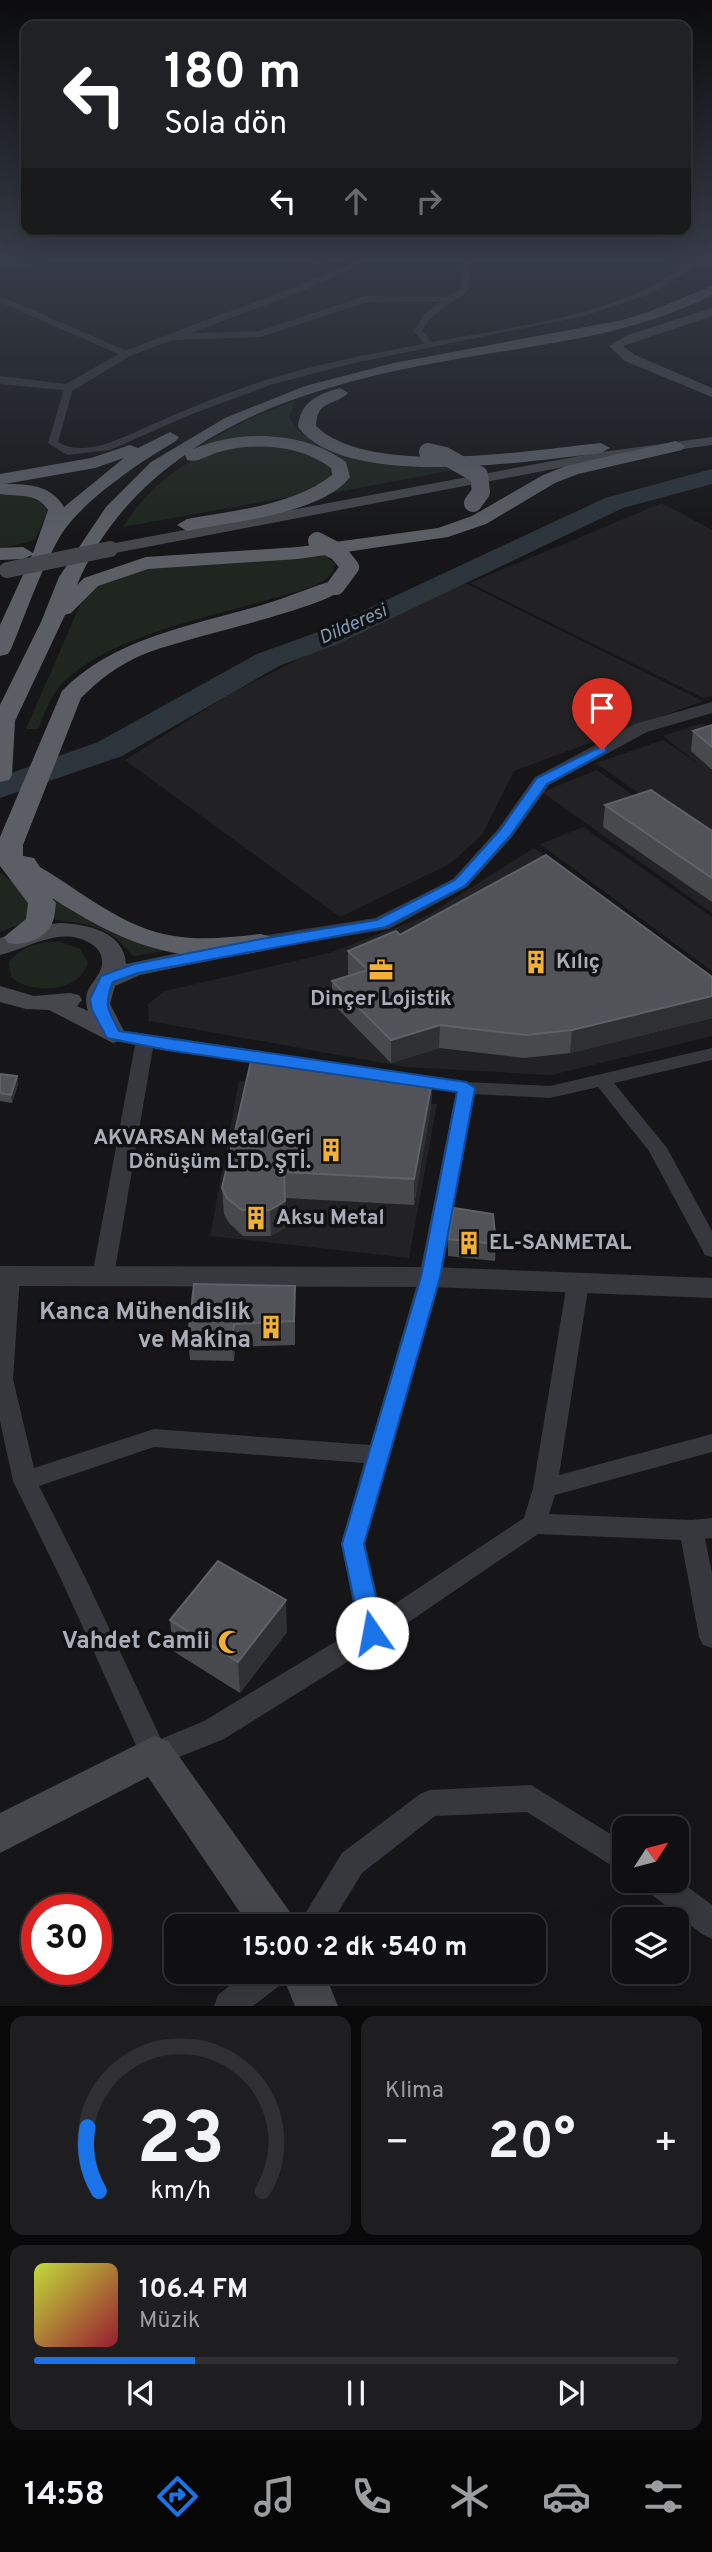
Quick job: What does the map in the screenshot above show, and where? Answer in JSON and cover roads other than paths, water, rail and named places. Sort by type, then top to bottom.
[{"type":"highway","points":[[0,479],[95,463],[119,456],[195,422],[338,373],[446,351]]},
{"type":"highway","points":[[1,773],[2,723],[52,622],[76,565],[131,491],[156,467],[206,434],[299,393],[431,359],[481,351]]},
{"type":"highway","points":[[501,351],[372,383],[312,406],[307,412],[307,427],[323,441],[358,453],[399,460],[513,457],[612,447]]},
{"type":"highway","points":[[136,544],[418,524],[456,513],[473,503],[481,492],[479,475],[445,456],[348,437],[321,421],[320,411],[328,404],[372,383]]},
{"type":"highway","points":[[50,538],[73,508],[103,482],[139,454],[195,422]]},
{"type":"highway","points":[[131,491],[196,454],[244,442],[301,446],[321,453],[340,466],[341,477],[330,488],[308,498],[187,526]]},
{"type":"highway","points":[[52,622],[91,582],[146,563],[307,552],[441,533],[479,520],[549,479],[572,470],[676,446]]},
{"type":"highway","points":[[0,489],[29,490],[49,496],[57,510],[50,538],[0,649]]},
{"type":"highway","points":[[5,944],[39,923],[42,913],[42,903],[37,894],[10,862],[10,845],[69,696],[86,679],[134,650],[309,598],[336,586],[350,567],[338,552],[317,541],[271,536]]},
{"type":"highway","points":[[2,564],[23,553]]},
{"type":"highway","points":[[23,816],[21,858],[30,872],[100,916],[146,939],[172,945],[200,947],[261,943]]},
{"type":"main road","points":[[621,351],[630,358],[712,393]]},
{"type":"main road","points":[[2,564],[187,526],[612,447],[712,433]]},
{"type":"main road","points":[[23,553],[114,542],[136,544],[595,457],[712,441]]},
{"type":"main road","points":[[5,944],[57,929],[94,936],[106,944],[113,955],[113,967],[98,999],[100,1010],[113,1035]]},
{"type":"main road","points":[[0,1007],[85,995],[107,979],[134,969],[261,943]]},
{"type":"main road","points":[[0,993],[13,999],[43,1003],[113,1035]]},
{"type":"main road","points":[[0,1834],[155,1754],[266,1914]]},
{"type":"main road","points":[[307,1984],[317,2006]]},
{"type":"street","points":[[118,351],[126,354]]},
{"type":"street","points":[[0,380],[68,388],[136,351]]},
{"type":"street","points":[[68,388],[52,443],[67,452],[110,447],[184,414],[267,383],[402,351]]},
{"type":"street","points":[[261,943],[381,924],[460,883],[505,833],[542,781],[641,728],[712,707]]},
{"type":"street","points":[[113,1035],[466,1088],[550,1092],[712,1054]]},
{"type":"street","points":[[103,1276],[145,1041]]},
{"type":"street","points":[[602,1080],[657,1148],[712,1250]]},
{"type":"street","points":[[372,1633],[353,1544],[430,1277],[466,1088]]},
{"type":"street","points":[[712,1288],[430,1277],[4,1275],[2,1379],[25,1480],[155,1754],[214,1730],[372,1633],[534,1524],[702,1529],[712,1637]]},
{"type":"street","points":[[534,1524],[545,1488],[578,1283]]},
{"type":"street","points":[[25,1480],[154,1438],[379,1455]]},
{"type":"street","points":[[545,1488],[712,1443]]},
{"type":"street","points":[[320,1914],[352,1863],[430,1803],[531,1798],[612,1851]]},
{"type":"street","points":[[674,1894],[712,1924]]},
{"type":"street","points":[[229,2006],[257,1984]]},
{"type":"waterway","name":"Dilderesi","points":[[0,788],[110,749],[268,660],[328,638],[614,503],[712,476]]},
{"type":"place","name":"Kılıç","points":[[536,962]]},
{"type":"place","name":"Dinçer Lojistik","points":[[381,970]]},
{"type":"place","name":"AKVARSAN Metal Geri Dönüşüm LTD. ŞTİ.","points":[[331,1150]]},
{"type":"place","name":"Aksu Metal","points":[[256,1218]]},
{"type":"place","name":"EL-SANMETAL","points":[[469,1243]]},
{"type":"place","name":"Kanca Mühendislik ve Makina","points":[[271,1327]]},
{"type":"place","name":"Vahdet Camii","points":[[230,1642]]}]
